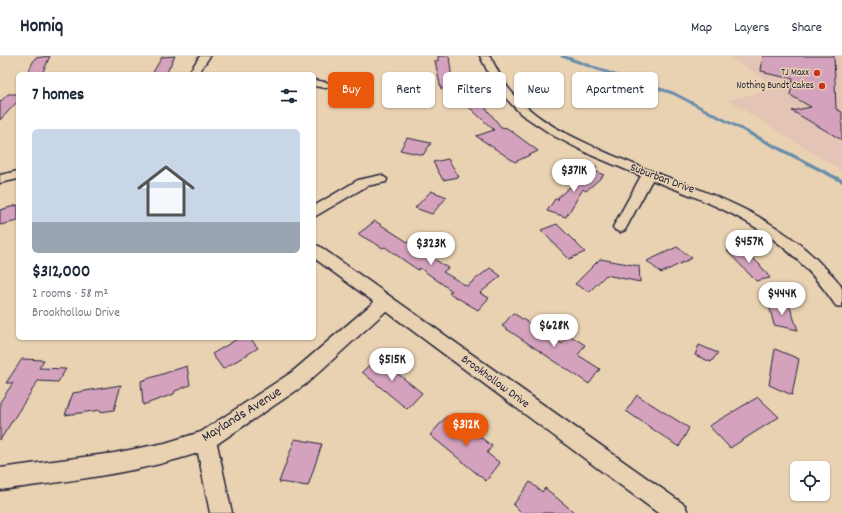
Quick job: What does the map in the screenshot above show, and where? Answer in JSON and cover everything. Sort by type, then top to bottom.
[{"type":"street","points":[[195,72],[205,56]]},
{"type":"street","name":"Suburban Drive","points":[[485,56],[492,73],[501,87],[524,110],[540,122],[590,151],[648,175],[717,200],[761,223],[782,238],[817,269],[842,301]]},
{"type":"street","points":[[316,83],[326,85]]},
{"type":"street","points":[[0,179],[16,175]]},
{"type":"street","points":[[620,227],[648,175]]},
{"type":"street","points":[[316,211],[363,183],[382,179]]},
{"type":"street","name":"Brookhollow Drive","points":[[316,251],[677,513]]},
{"type":"street","name":"Maylands Avenue","points":[[0,479],[114,464],[165,453],[206,440],[299,378],[385,302]]},
{"type":"street","points":[[206,440],[221,513]]},
{"type":"shaded area","points":[[728,56],[842,56],[842,171],[728,100],[779,88]]},
{"type":"building","points":[[50,56],[43,72],[28,72],[35,58]]},
{"type":"building","points":[[175,56],[167,72],[153,72],[162,57]]},
{"type":"building","points":[[438,56],[449,56],[451,72],[443,72],[443,89],[441,89],[435,61],[438,61]]},
{"type":"building","points":[[763,56],[834,56],[836,109],[842,112],[842,140],[792,111],[811,107],[790,95],[793,79],[761,71]]},
{"type":"building","points":[[8,94],[16,94],[16,103],[0,120],[0,102]]},
{"type":"building","points":[[470,108],[486,108],[501,127],[507,128],[538,151],[515,162],[476,136],[494,130]]},
{"type":"building","points":[[407,138],[431,143],[423,155],[400,150]]},
{"type":"building","points":[[448,159],[459,177],[443,180],[433,162]]},
{"type":"building","points":[[595,166],[597,167],[594,171],[604,175],[586,191],[583,189],[566,217],[547,211],[555,199],[559,199],[557,198]]},
{"type":"building","points":[[431,191],[447,197],[432,214],[415,208]]},
{"type":"building","points":[[16,206],[16,221],[0,225],[0,210]]},
{"type":"building","points":[[375,221],[448,268],[443,272],[467,286],[490,268],[501,276],[480,293],[489,298],[478,310],[449,293],[452,291],[420,268],[418,270],[385,247],[383,248],[358,234]]},
{"type":"building","points":[[557,224],[585,252],[569,259],[541,230]]},
{"type":"building","points":[[677,247],[692,258],[661,273],[647,261]]},
{"type":"building","points":[[742,248],[760,265],[770,278],[756,281],[727,251]]},
{"type":"building","points":[[600,259],[639,266],[640,282],[606,275],[589,292],[575,284]]},
{"type":"building","points":[[768,301],[789,305],[798,330],[774,325]]},
{"type":"building","points":[[513,313],[562,344],[569,335],[585,345],[578,355],[600,369],[589,384],[502,326]]},
{"type":"building","points":[[236,340],[252,340],[258,348],[223,369],[212,354]]},
{"type":"building","points":[[699,345],[718,353],[711,362],[695,355]]},
{"type":"building","points":[[775,349],[799,359],[792,395],[769,385]]},
{"type":"building","points":[[380,355],[394,366],[392,369],[422,393],[407,409],[362,372]]},
{"type":"building","points":[[22,359],[44,360],[39,368],[66,369],[58,382],[38,381],[0,440],[0,402],[13,383],[6,383]]},
{"type":"building","points":[[187,366],[190,385],[175,391],[174,394],[143,405],[141,381]]},
{"type":"building","points":[[121,385],[114,410],[100,412],[101,410],[65,415],[73,393]]},
{"type":"building","points":[[637,395],[689,428],[679,447],[626,411]]},
{"type":"building","points":[[758,397],[779,417],[730,448],[709,426]]},
{"type":"building","points":[[447,416],[465,429],[467,427],[492,446],[487,453],[500,463],[486,481],[430,435]]},
{"type":"building","points":[[295,439],[322,444],[308,486],[279,482]]},
{"type":"building","points":[[530,482],[542,492],[545,488],[575,513],[521,513],[513,505]]},
{"type":"waterway","points":[[562,56],[620,77],[673,93],[753,135]]},
{"type":"waterway","points":[[751,134],[842,181]]},
{"type":"place","name":"TJ Maxx","points":[[817,73]]},
{"type":"place","name":"Nothing Bundt Cakes","points":[[822,86]]}]
